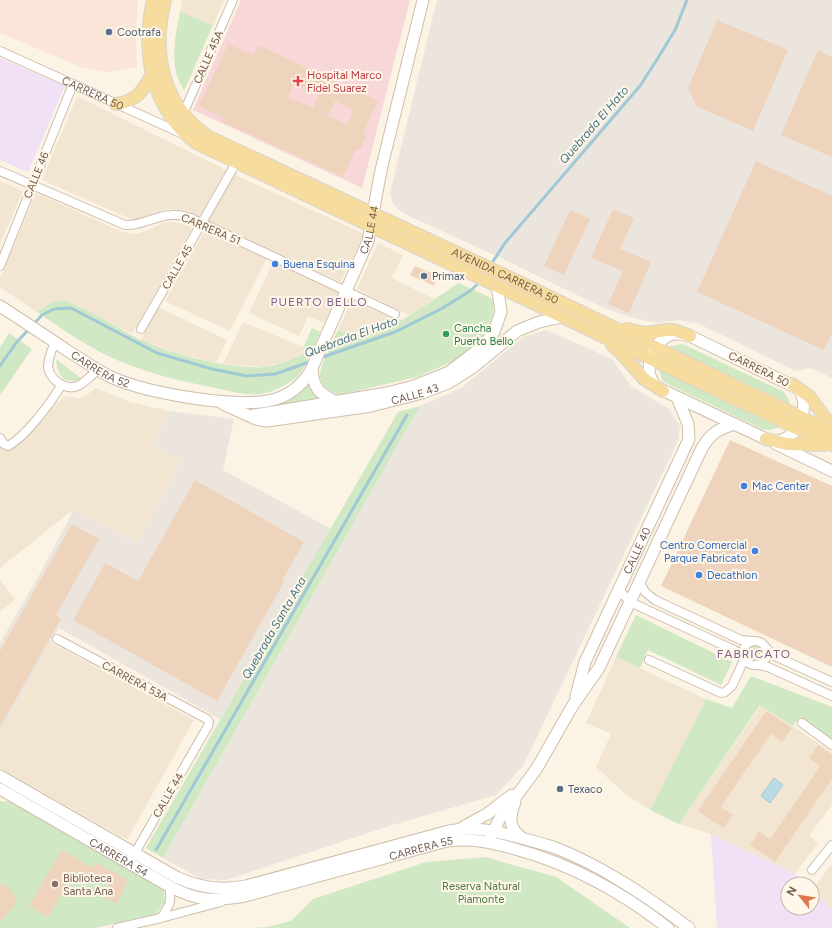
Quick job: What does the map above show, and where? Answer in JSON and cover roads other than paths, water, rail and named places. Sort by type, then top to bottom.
[{"type":"main road","name":"AVENIDA CARRERA 50","points":[[153,0],[148,37],[148,50],[152,74],[158,95],[166,110],[186,135],[206,149],[371,226],[470,266]]},
{"type":"main road","name":"AVENIDA CARRERA 50","points":[[165,0],[160,29],[160,56],[166,82],[176,104],[183,114],[199,130],[219,143],[373,214],[562,317],[832,445]]},
{"type":"main road","name":"CALLE 44","points":[[215,400],[255,403],[278,398],[295,389],[307,377],[312,368],[366,249],[381,170],[423,0]]},
{"type":"main road","points":[[116,104],[125,102],[136,96],[145,87],[152,74]]},
{"type":"main road","name":"AVENIDA CARRERA 50","points":[[496,280],[600,321],[832,432]]},
{"type":"main road","name":"CALLE 43","points":[[250,416],[387,393],[414,386],[438,377],[461,363],[483,346],[494,332],[501,312],[496,280]]},
{"type":"main road","name":"CARRERA 52","points":[[0,306],[97,370],[122,382],[185,396],[215,400]]},
{"type":"main road","name":"CALLE 43","points":[[215,400],[250,416],[262,420],[272,420],[371,406],[422,394],[448,383],[472,368],[517,331],[539,322],[562,317]]},
{"type":"main road","points":[[600,321],[640,332],[674,330],[690,336]]},
{"type":"main road","points":[[595,332],[621,353],[644,379],[663,391]]},
{"type":"main road","name":"CARRERA 50","points":[[680,334],[690,336],[792,384],[801,391],[804,397],[804,409],[796,429],[789,437],[778,441],[766,439],[663,391],[654,385],[650,376],[649,368],[651,359],[660,341],[666,336],[680,334]]},
{"type":"main road","points":[[312,368],[314,381],[319,391],[336,402]]},
{"type":"main road","points":[[792,384],[809,396],[832,427]]},
{"type":"main road","name":"CALLE 40","points":[[574,705],[585,662],[689,440],[688,424],[677,397]]},
{"type":"main road","name":"CALLE 40","points":[[488,842],[500,818],[540,763],[574,705],[599,668],[702,448],[713,433],[726,426],[734,424]]},
{"type":"main road","points":[[766,439],[786,444],[832,445]]},
{"type":"main road","points":[[766,439],[832,471]]},
{"type":"main road","name":"CARRERA 54","points":[[0,776],[131,859],[168,886],[189,896],[205,900],[245,896]]},
{"type":"main road","points":[[458,829],[487,814],[522,788]]},
{"type":"main road","points":[[522,788],[510,818],[514,830],[523,838]]},
{"type":"main road","name":"CARRERA 54","points":[[1,790],[131,859],[193,884],[216,889],[236,888]]},
{"type":"main road","name":"CARRERA 55","points":[[236,888],[458,829],[480,828],[494,830],[557,849],[596,867],[637,890],[689,928]]},
{"type":"main road","name":"CARRERA 55","points":[[245,896],[447,841],[466,839],[488,842],[543,857],[581,873],[627,899],[668,928]]},
{"type":"street","name":"CALLE 45A","points":[[183,114],[233,0]]},
{"type":"street","name":"CARRERA 50","points":[[0,51],[186,135]]},
{"type":"street","name":"CALLE 46","points":[[0,266],[73,84]]},
{"type":"street","name":"CALLE 45","points":[[141,329],[236,163]]},
{"type":"street","name":"CARRERA 51","points":[[0,171],[125,225],[139,224],[166,215],[174,214],[191,218],[395,314]]},
{"type":"street","points":[[55,342],[48,366],[51,376],[62,386],[65,388],[74,387],[86,382],[97,370]]},
{"type":"street","points":[[0,438],[4,444],[8,446],[14,443],[37,419],[62,386]]},
{"type":"street","points":[[639,581],[645,592],[655,600],[741,640],[760,642],[777,657],[832,682]]},
{"type":"street","points":[[619,590],[630,602],[734,650],[751,665],[768,667],[832,696]]},
{"type":"street","name":"CARRERA 53A","points":[[57,639],[206,719],[209,722],[208,726]]},
{"type":"street","points":[[649,660],[720,693],[725,692],[732,686],[744,658],[744,648],[749,642],[752,641]]},
{"type":"street","points":[[758,665],[762,663],[767,656],[766,648]]},
{"type":"street","points":[[802,723],[832,745]]},
{"type":"street","name":"CALLE 44","points":[[131,859],[208,726]]},
{"type":"street","points":[[812,870],[832,845]]},
{"type":"street","points":[[161,918],[171,902],[168,886]]},
{"type":"street","name":"CARRERA 55","points":[[117,928],[245,896]]},
{"type":"water","points":[[774,778],[783,785],[770,803],[761,796]]},
{"type":"waterway","name":"Quebrada El Hato","points":[[490,266],[505,243],[640,86],[675,30],[687,0]]},
{"type":"waterway","name":"Quebrada El Hato","points":[[320,358],[395,332],[441,309],[470,291],[481,281]]},
{"type":"waterway","name":"Quebrada El Hato","points":[[0,366],[16,343],[42,315],[54,309],[71,308],[157,353],[212,369],[247,376],[275,374],[312,361]]},
{"type":"waterway","name":"Quebrada Santa Ana","points":[[156,850],[407,415]]},
{"type":"place","name":"Cootrafa","points":[[109,32]]},
{"type":"place","name":"Hospital Marco Fidel Suarez","points":[[298,81]]},
{"type":"place","name":"Buena Esquina","points":[[275,264]]},
{"type":"place","name":"Primax","points":[[424,276]]},
{"type":"place","name":"Cancha Puerto Bello","points":[[446,334]]},
{"type":"place","name":"Mac Center","points":[[744,486]]},
{"type":"place","name":"Centro Comercial Parque Fabricato","points":[[755,551]]},
{"type":"place","name":"Decathlon","points":[[699,575]]},
{"type":"place","name":"Texaco","points":[[560,789]]},
{"type":"place","name":"Biblioteca Santa Ana","points":[[55,884]]},
{"type":"district","name":"PUERTO BELLO","points":[[319,302]]},
{"type":"district","name":"FABRICATO","points":[[754,654]]},
{"type":"park label","name":"Reserva Natural Piamonte","points":[[481,892]]}]
